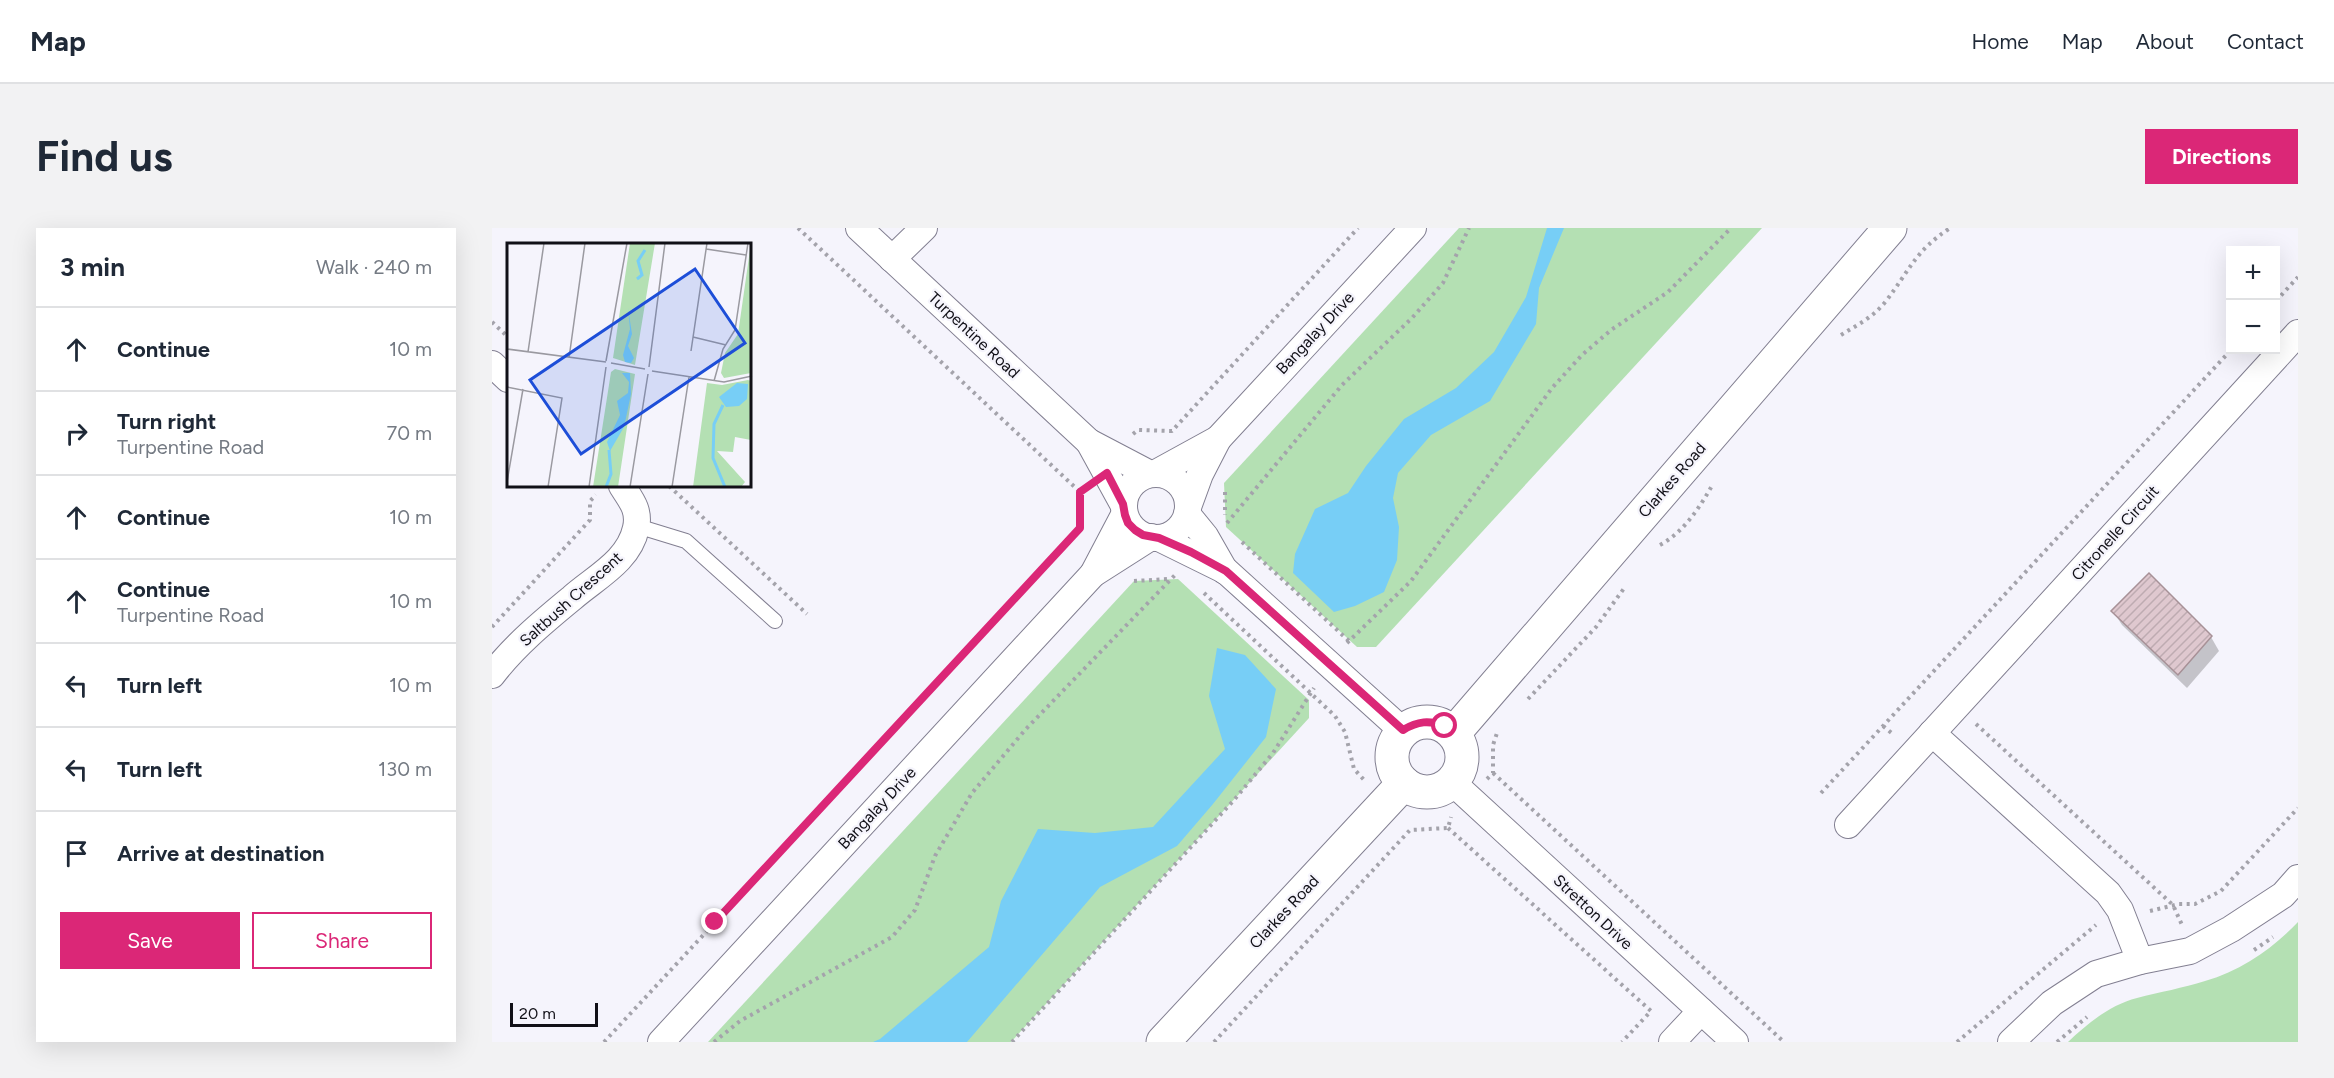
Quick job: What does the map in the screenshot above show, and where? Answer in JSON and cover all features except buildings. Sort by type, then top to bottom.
[{"type":"street","name":"Turpentine Road","points":[[859,228],[1115,466],[1124,509]]},
{"type":"street","points":[[892,259],[924,228]]},
{"type":"street","name":"Bangalay Drive","points":[[1187,510],[1200,474],[1218,439],[1413,228]]},
{"type":"street","name":"Clarkes Road","points":[[1454,733],[1890,228]]},
{"type":"street","name":"Citronelle Circuit","points":[[1848,825],[2298,333]]},
{"type":"street","points":[[492,364],[507,378]]},
{"type":"street","name":"Bangalay Drive","points":[[1153,474],[1218,439]]},
{"type":"street","points":[[1115,466],[1175,480],[1186,497],[1187,510],[1226,571],[1403,730]]},
{"type":"street","points":[[1153,474],[1140,478],[1131,485],[1124,509],[1135,530],[1226,571]]},
{"type":"street","points":[[623,488],[636,507],[637,526]]},
{"type":"street","name":"Bangalay Drive","points":[[1093,574],[1124,509]]},
{"type":"street","points":[[1155,538],[1177,530],[1187,510]]},
{"type":"street","name":"Saltbush Crescent","points":[[492,675],[504,658],[617,562],[630,545],[637,526]]},
{"type":"street","name":"Bangalay Drive","points":[[661,1042],[1093,574],[1155,538]]},
{"type":"street","points":[[1435,722],[1454,733],[1460,742],[1462,763],[1460,790],[1443,788],[1423,792],[1394,793],[1396,773],[1392,762],[1393,751],[1396,740],[1403,730],[1413,724],[1435,722]]},
{"type":"street","points":[[1932,733],[2108,893],[2120,910],[2140,961]]},
{"type":"street","name":"Stretton Drive","points":[[1460,790],[1735,1042]]},
{"type":"street","name":"Clarkes Road","points":[[1164,1042],[1394,793]]},
{"type":"street","points":[[2011,1042],[2052,1004],[2096,974],[2140,961],[2190,951],[2231,929],[2283,895],[2298,878]]},
{"type":"street","points":[[1672,1042],[1701,1011]]},
{"type":"lane","points":[[637,526],[686,541],[775,621]]},
{"type":"path","points":[[604,1042],[1080,528],[1080,492],[798,228]]},
{"type":"path","points":[[1080,492],[1115,466],[1127,440],[1138,430],[1172,431],[1358,228]]},
{"type":"path","points":[[1225,526],[1342,385],[1412,318],[1443,283],[1469,228]]},
{"type":"path","points":[[1012,1042],[1234,800],[1273,753],[1328,665],[1411,581],[1552,388],[1582,355],[1611,330],[1668,292],[1731,228]]},
{"type":"path","points":[[1837,339],[1885,303],[1916,256],[1932,240],[1950,228]]},
{"type":"path","points":[[2277,300],[2298,277]]},
{"type":"path","points":[[492,322],[507,337]]},
{"type":"path","points":[[1821,793],[2227,354]]},
{"type":"path","points":[[1650,550],[1668,541],[1685,525],[1698,510],[1717,476]]},
{"type":"path","points":[[671,488],[807,614]]},
{"type":"path","points":[[492,627],[590,520],[590,501],[598,494]]},
{"type":"path","points":[[1241,542],[1350,641]]},
{"type":"path","points":[[714,1042],[740,1022],[892,937],[915,910],[935,856],[972,793],[1025,730],[1179,570]]},
{"type":"path","points":[[1127,575],[1134,581],[1178,579]]},
{"type":"path","points":[[1524,702],[1596,627],[1628,582]]},
{"type":"path","points":[[1196,585],[1335,716],[1345,732],[1354,769],[1394,793],[1410,830]]},
{"type":"path","points":[[1976,723],[2173,905],[2181,920],[2190,951]]},
{"type":"path","points":[[1498,730],[1493,745],[1493,773],[1784,1042]]},
{"type":"path","points":[[1448,828],[1460,790],[1493,773]]},
{"type":"path","points":[[1957,1042],[2093,926],[2173,905],[2195,904],[2221,891],[2298,808]]},
{"type":"path","points":[[1214,1042],[1410,830],[1448,828],[1651,1011],[1622,1042]]},
{"type":"green space","points":[[1459,228],[1762,228],[1376,647],[1357,647],[1226,527],[1224,483]]},
{"type":"green space","points":[[1178,579],[1309,700],[1309,718],[1011,1042],[708,1042],[1134,581]]},
{"type":"green space","points":[[2298,922],[2298,1042],[2068,1042],[2109,1010],[2127,1001],[2205,981],[2244,965],[2267,950]]},
{"type":"water","points":[[1547,228],[1564,228],[1539,288],[1536,324],[1490,401],[1431,435],[1398,473],[1393,498],[1399,527],[1397,560],[1384,592],[1355,606],[1334,612],[1293,573],[1295,554],[1315,509],[1348,493],[1366,466],[1404,419],[1456,388],[1494,352],[1526,297]]},
{"type":"water","points":[[1217,648],[1245,655],[1276,689],[1266,737],[1177,846],[1100,887],[967,1042],[873,1042],[880,1039],[989,947],[1001,901],[1038,829],[1095,833],[1153,827],[1225,749],[1209,696]]},
{"type":"route","points":[[715,922],[1080,528],[1080,492],[1107,473],[1123,504],[1128,523],[1135,530],[1191,552],[1226,571],[1339,675],[1403,730],[1413,724],[1424,722],[1435,722],[1445,726]]}]
